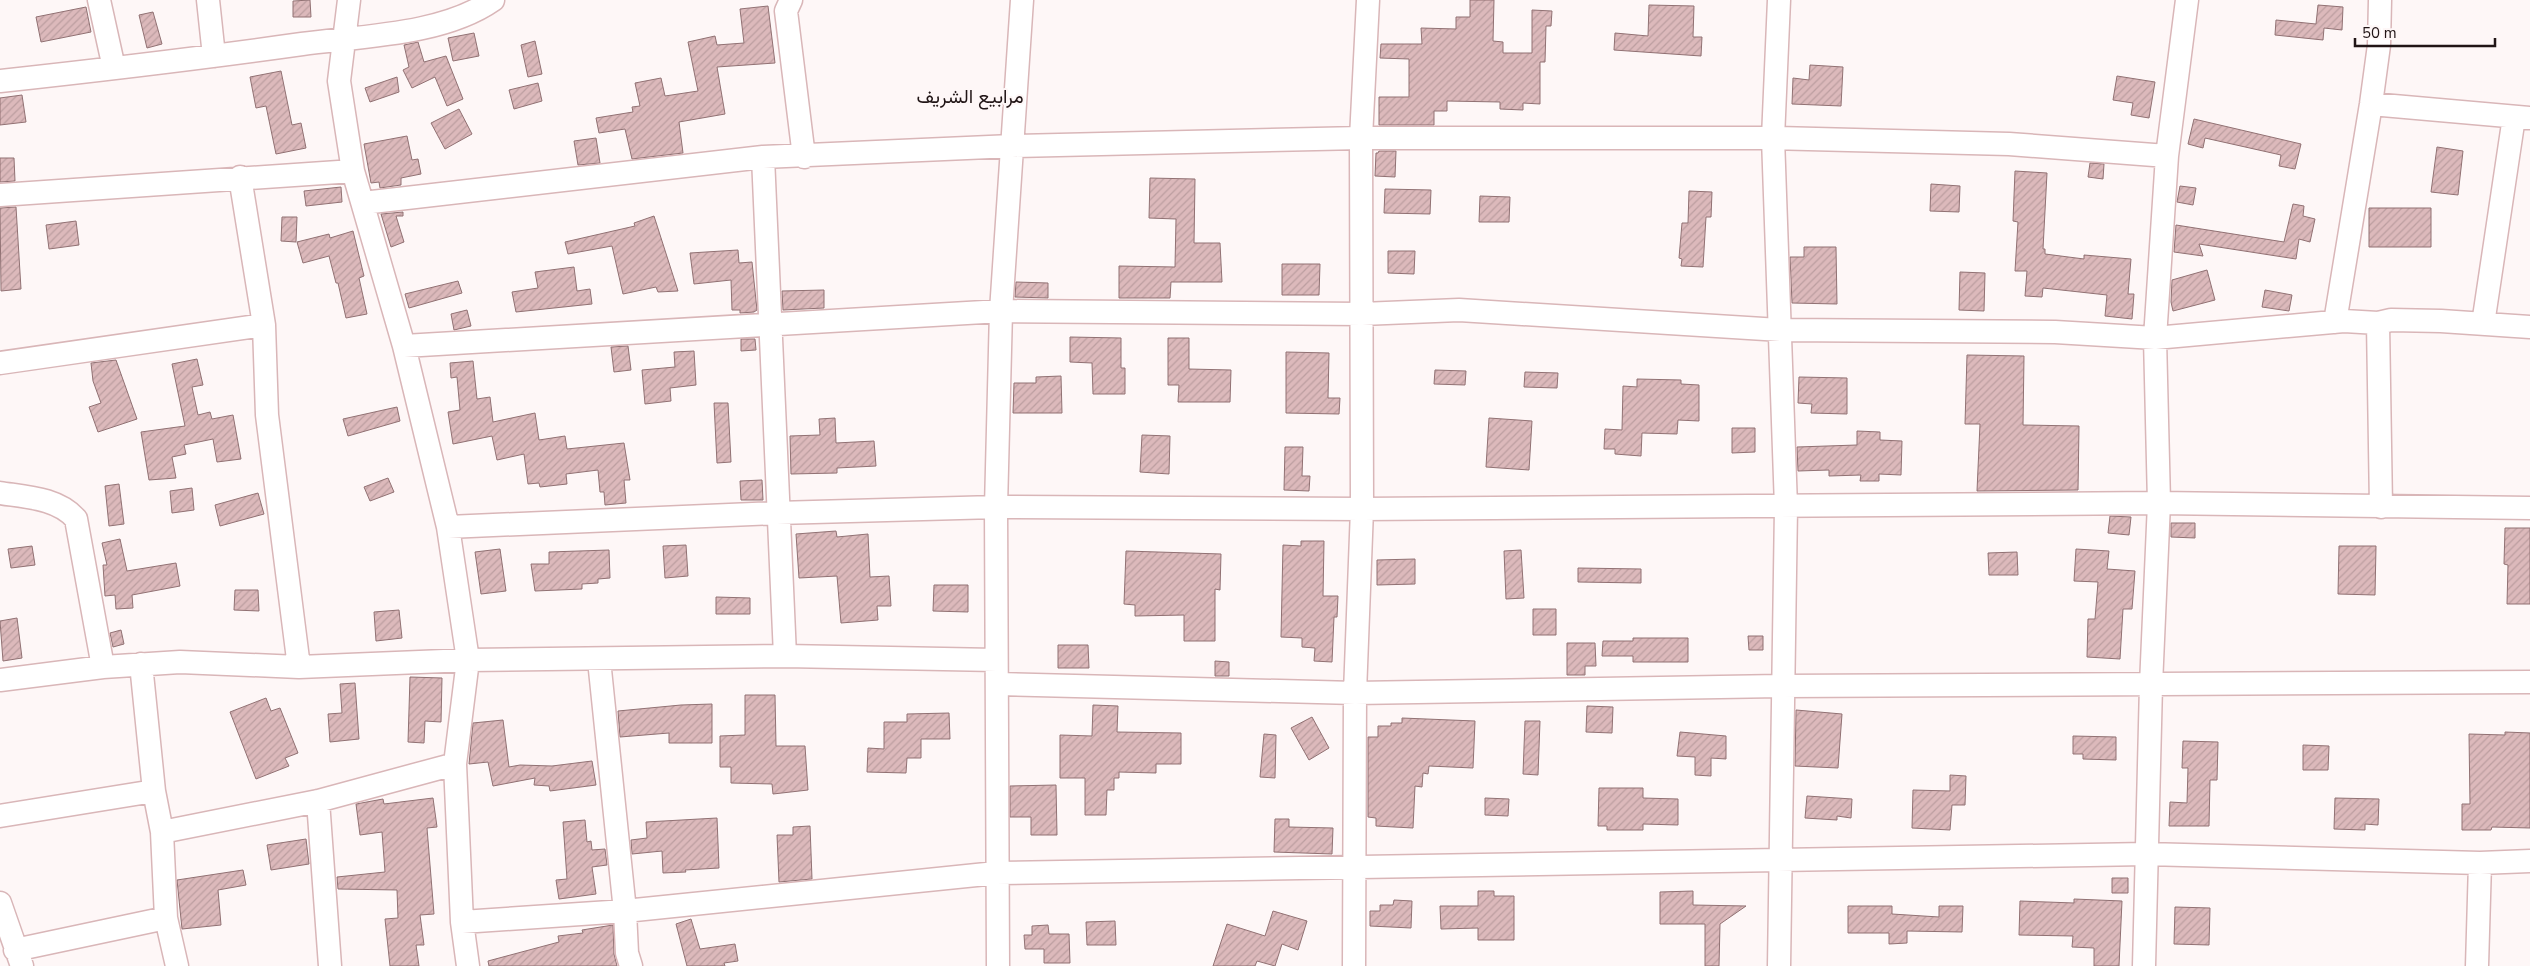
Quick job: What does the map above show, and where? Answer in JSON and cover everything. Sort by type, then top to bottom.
[{"type":"street","points":[[99,0],[114,68]]},
{"type":"street","points":[[208,0],[214,56]]},
{"type":"street","points":[[349,0],[346,38],[339,81],[353,172],[404,346],[448,527],[468,660],[455,764],[462,922],[468,966]]},
{"type":"street","points":[[0,81],[214,56],[439,25],[478,10],[493,0]]},
{"type":"street","points":[[791,0],[786,11],[804,157]]},
{"type":"street","points":[[998,966],[996,873],[998,684],[996,660],[996,507],[1001,311],[1022,0]]},
{"type":"street","points":[[1354,966],[1356,866],[1355,693],[1362,509],[1361,138],[1368,0]]},
{"type":"street","points":[[1779,0],[1773,138],[1786,506],[1779,966]]},
{"type":"street","points":[[2144,966],[2158,502],[2155,338],[2166,156],[2187,0]]},
{"type":"street","points":[[2336,322],[2371,104],[2379,44],[2380,0]]},
{"type":"street","points":[[2371,104],[2522,118],[2484,324]]},
{"type":"street","points":[[363,202],[763,157],[804,157],[1012,146],[1361,138],[1773,138],[2008,144],[2166,156]]},
{"type":"street","points":[[763,157],[777,513],[785,656]]},
{"type":"street","points":[[0,195],[240,177],[353,172]]},
{"type":"street","points":[[240,177],[264,325],[267,415],[300,667]]},
{"type":"street","points":[[404,346],[771,326],[1001,311],[1362,314],[1459,310],[1780,330],[2055,332],[2155,338],[2336,322],[2378,323],[2391,320],[2530,327]]},
{"type":"street","points":[[2378,323],[2380,507]]},
{"type":"street","points":[[0,363],[264,325]]},
{"type":"street","points":[[0,492],[50,502],[67,509],[76,519],[103,667]]},
{"type":"street","points":[[448,527],[777,513],[996,507],[1362,509],[2158,502],[2530,508]]},
{"type":"street","points":[[0,680],[103,667],[180,662],[300,667],[468,660],[599,660],[785,656],[996,660]]},
{"type":"street","points":[[599,660],[626,911],[628,952],[631,966]]},
{"type":"street","points":[[141,664],[154,792],[162,832],[166,918],[177,966]]},
{"type":"street","points":[[998,684],[1355,693],[1783,686],[2530,682]]},
{"type":"street","points":[[162,832],[318,801],[455,764]]},
{"type":"street","points":[[0,816],[154,792]]},
{"type":"street","points":[[318,801],[330,966]]},
{"type":"street","points":[[462,922],[626,911],[996,873],[2146,854],[2480,863],[2530,861]]},
{"type":"street","points":[[2477,966],[2480,863]]},
{"type":"street","points":[[0,902],[19,958],[166,918]]},
{"type":"building","points":[[310,0],[311,17],[293,17],[293,1]]},
{"type":"building","points":[[1470,0],[1494,0],[1493,41],[1503,42],[1503,53],[1532,53],[1532,10],[1552,11],[1551,26],[1546,26],[1545,62],[1540,62],[1540,104],[1523,103],[1523,110],[1500,109],[1500,102],[1447,101],[1447,111],[1434,111],[1434,125],[1379,125],[1379,97],[1409,97],[1409,59],[1380,58],[1381,44],[1422,44],[1421,28],[1456,29],[1456,17],[1470,17]]},
{"type":"building","points":[[1649,5],[1694,6],[1693,37],[1702,37],[1701,56],[1614,50],[1615,33],[1648,36]]},
{"type":"building","points":[[2318,5],[2343,7],[2342,30],[2324,28],[2323,40],[2275,35],[2276,20],[2316,24]]},
{"type":"building","points":[[768,6],[775,63],[717,67],[725,114],[679,122],[683,153],[632,159],[625,129],[599,133],[596,118],[633,112],[632,107],[640,106],[635,83],[661,78],[665,96],[698,91],[688,42],[715,36],[717,45],[744,43],[740,9]]},
{"type":"building","points":[[86,7],[91,32],[41,42],[36,17]]},
{"type":"building","points":[[153,12],[162,44],[147,48],[139,15]]},
{"type":"building","points":[[474,33],[479,56],[453,61],[448,38]]},
{"type":"building","points":[[535,41],[542,74],[528,77],[521,45]]},
{"type":"building","points":[[418,42],[424,62],[446,56],[463,99],[447,106],[435,77],[412,88],[403,70],[409,67],[404,45]]},
{"type":"building","points":[[1810,65],[1843,67],[1841,106],[1792,104],[1793,78],[1809,80]]},
{"type":"building","points":[[281,71],[292,125],[301,123],[306,148],[276,154],[266,106],[256,108],[250,77]]},
{"type":"building","points":[[2117,76],[2155,82],[2149,118],[2131,115],[2133,103],[2113,100]]},
{"type":"building","points":[[397,77],[399,92],[370,102],[365,88]]},
{"type":"building","points":[[538,83],[542,101],[514,109],[509,90]]},
{"type":"building","points":[[22,95],[26,122],[0,125],[0,98]]},
{"type":"building","points":[[459,109],[472,134],[445,149],[431,123]]},
{"type":"building","points":[[2194,119],[2301,144],[2295,169],[2279,166],[2281,155],[2205,138],[2203,148],[2188,144]]},
{"type":"building","points":[[407,136],[412,160],[418,159],[421,174],[401,178],[401,185],[380,188],[379,182],[371,183],[364,144]]},
{"type":"building","points":[[596,138],[600,163],[578,165],[574,141]]},
{"type":"building","points":[[2437,147],[2463,151],[2458,195],[2431,192]]},
{"type":"building","points":[[1379,151],[1396,151],[1395,177],[1375,176],[1376,153]]},
{"type":"building","points":[[0,158],[14,158],[15,181],[0,182]]},
{"type":"building","points":[[2090,163],[2104,164],[2103,179],[2088,177]]},
{"type":"building","points":[[2015,171],[2047,173],[2043,249],[2045,249],[2045,254],[2084,259],[2084,255],[2131,259],[2128,294],[2134,294],[2132,319],[2105,316],[2107,295],[2043,288],[2042,297],[2025,296],[2027,271],[2015,271],[2018,222],[2013,221]]},
{"type":"building","points":[[1150,178],[1195,179],[1194,243],[1220,243],[1222,282],[1171,282],[1170,298],[1119,298],[1119,266],[1175,267],[1176,219],[1149,218]]},
{"type":"building","points":[[1931,184],[1960,186],[1959,212],[1930,211]]},
{"type":"building","points":[[2180,186],[2196,188],[2193,205],[2177,202]]},
{"type":"building","points":[[341,187],[342,202],[306,206],[304,191]]},
{"type":"building","points":[[1385,189],[1431,190],[1430,214],[1384,213]]},
{"type":"building","points":[[1689,191],[1712,192],[1711,217],[1706,217],[1703,267],[1681,266],[1682,259],[1679,258],[1682,223],[1688,223]]},
{"type":"building","points":[[1480,196],[1510,197],[1509,222],[1479,222]]},
{"type":"building","points":[[2293,204],[2304,206],[2303,216],[2315,219],[2310,242],[2299,239],[2296,259],[2199,244],[2203,256],[2174,252],[2176,225],[2284,242]]},
{"type":"building","points":[[16,207],[21,289],[1,291],[0,208]]},
{"type":"building","points":[[2369,208],[2431,208],[2431,247],[2369,247]]},
{"type":"building","points":[[403,212],[403,216],[396,216],[404,242],[391,247],[381,214]]},
{"type":"building","points":[[654,216],[678,291],[658,292],[656,287],[623,294],[612,246],[568,254],[565,242],[635,226],[634,223]]},
{"type":"building","points":[[282,217],[297,217],[296,242],[281,241]]},
{"type":"building","points":[[76,221],[79,245],[49,249],[46,225]]},
{"type":"building","points":[[353,231],[364,276],[359,278],[367,314],[346,318],[338,283],[336,283],[329,256],[303,263],[297,242],[329,234],[330,238]]},
{"type":"building","points":[[1804,247],[1836,247],[1837,304],[1792,303],[1790,257],[1804,257]]},
{"type":"building","points":[[738,250],[739,263],[752,262],[757,310],[754,312],[740,313],[740,310],[732,310],[731,280],[694,284],[690,253]]},
{"type":"building","points":[[1388,251],[1415,251],[1414,274],[1388,273]]},
{"type":"building","points":[[1282,264],[1320,264],[1319,295],[1282,295]]},
{"type":"building","points":[[574,267],[577,291],[590,289],[592,304],[516,312],[512,292],[538,288],[535,272]]},
{"type":"building","points":[[2207,270],[2215,300],[2173,311],[2171,302],[2172,280]]},
{"type":"building","points":[[1960,272],[1985,273],[1984,311],[1959,310]]},
{"type":"building","points":[[458,281],[462,293],[409,308],[405,294]]},
{"type":"building","points":[[1016,282],[1048,283],[1048,298],[1015,297]]},
{"type":"building","points":[[824,290],[824,308],[783,310],[782,291]]},
{"type":"building","points":[[2265,290],[2292,295],[2289,311],[2262,307]]},
{"type":"building","points":[[467,310],[471,326],[454,330],[451,314]]},
{"type":"building","points":[[1070,337],[1121,338],[1121,368],[1125,368],[1125,394],[1093,394],[1092,363],[1070,362]]},
{"type":"building","points":[[1168,338],[1189,338],[1189,369],[1231,370],[1230,402],[1178,402],[1179,385],[1168,385]]},
{"type":"building","points":[[741,339],[755,339],[756,350],[741,351]]},
{"type":"building","points":[[628,346],[631,370],[614,372],[611,347]]},
{"type":"building","points":[[694,351],[696,385],[670,388],[671,401],[645,404],[642,370],[675,367],[674,352]]},
{"type":"building","points":[[1286,352],[1329,353],[1328,398],[1340,398],[1339,414],[1286,413]]},
{"type":"building","points":[[1967,355],[2024,356],[2023,425],[2079,426],[2078,490],[1977,491],[1980,424],[1965,424]]},
{"type":"building","points":[[197,359],[203,385],[192,387],[198,415],[210,412],[212,419],[233,415],[241,459],[217,462],[213,439],[184,445],[186,454],[172,457],[176,478],[149,480],[141,432],[185,426],[172,364]]},
{"type":"building","points":[[116,360],[137,419],[98,432],[89,407],[101,403],[93,381],[91,363]]},
{"type":"building","points":[[473,361],[477,399],[490,397],[493,422],[535,413],[539,440],[565,436],[567,449],[624,443],[630,480],[624,480],[626,503],[605,505],[604,492],[600,492],[598,470],[566,474],[567,484],[540,487],[539,483],[528,484],[524,454],[497,460],[492,436],[453,444],[448,412],[460,410],[457,377],[451,378],[450,363]]},
{"type":"building","points":[[1435,370],[1466,371],[1465,385],[1434,384]]},
{"type":"building","points":[[1525,372],[1558,373],[1557,388],[1524,387]]},
{"type":"building","points":[[1061,376],[1062,413],[1013,413],[1014,383],[1036,383],[1036,377]]},
{"type":"building","points":[[1799,377],[1847,378],[1847,414],[1811,413],[1812,404],[1798,403]]},
{"type":"building","points":[[1637,379],[1681,380],[1681,384],[1699,385],[1699,421],[1678,420],[1677,434],[1642,433],[1641,456],[1615,454],[1615,449],[1604,449],[1605,429],[1622,430],[1623,386],[1637,387]]},
{"type":"building","points":[[714,403],[728,403],[731,462],[717,463]]},
{"type":"building","points":[[397,407],[400,421],[348,436],[343,419]]},
{"type":"building","points":[[835,418],[836,443],[874,441],[876,466],[837,468],[837,473],[791,474],[790,436],[820,435],[819,419]]},
{"type":"building","points":[[1489,418],[1532,421],[1529,470],[1486,467]]},
{"type":"building","points":[[1732,428],[1755,428],[1755,452],[1732,453]]},
{"type":"building","points":[[1857,431],[1880,432],[1880,440],[1902,441],[1901,475],[1879,474],[1879,481],[1860,481],[1861,475],[1829,476],[1829,470],[1798,471],[1797,447],[1857,445]]},
{"type":"building","points":[[1142,435],[1170,436],[1169,474],[1140,472]]},
{"type":"building","points":[[1285,447],[1303,447],[1302,476],[1310,476],[1309,491],[1284,490]]},
{"type":"building","points":[[388,478],[394,492],[370,501],[364,487]]},
{"type":"building","points":[[762,480],[763,500],[741,500],[740,481]]},
{"type":"building","points":[[119,484],[124,524],[109,526],[105,486]]},
{"type":"building","points":[[192,488],[194,510],[172,513],[170,491]]},
{"type":"building","points":[[258,493],[264,514],[220,526],[215,505]]},
{"type":"building","points":[[2110,516],[2131,517],[2129,535],[2108,533]]},
{"type":"building","points":[[2171,523],[2195,523],[2195,538],[2171,537]]},
{"type":"building","points":[[2505,528],[2530,528],[2530,604],[2507,604],[2508,565],[2504,564]]},
{"type":"building","points":[[836,531],[837,537],[868,534],[870,577],[889,576],[891,606],[877,606],[878,620],[841,623],[837,576],[799,578],[796,534]]},
{"type":"building","points":[[120,539],[127,571],[176,563],[180,586],[132,595],[133,608],[116,609],[115,595],[105,596],[103,565],[107,565],[102,543]]},
{"type":"building","points":[[1301,541],[1324,541],[1323,596],[1338,596],[1337,617],[1334,617],[1332,662],[1314,661],[1315,648],[1302,647],[1302,638],[1281,637],[1283,545],[1301,546]]},
{"type":"building","points":[[686,545],[688,576],[665,578],[663,546]]},
{"type":"building","points":[[32,546],[35,565],[11,568],[8,549]]},
{"type":"building","points":[[2339,546],[2376,546],[2375,595],[2338,594]]},
{"type":"building","points":[[500,549],[506,591],[481,594],[475,552]]},
{"type":"building","points":[[2076,549],[2109,551],[2107,569],[2135,571],[2132,609],[2123,609],[2120,659],[2087,657],[2088,619],[2095,619],[2098,582],[2074,581]]},
{"type":"building","points":[[609,550],[610,578],[598,579],[598,583],[582,584],[582,589],[535,591],[531,564],[549,564],[549,552]]},
{"type":"building","points":[[1521,550],[1524,598],[1506,599],[1504,551]]},
{"type":"building","points":[[1126,551],[1221,554],[1220,590],[1215,589],[1215,641],[1184,641],[1184,615],[1135,616],[1135,605],[1124,604]]},
{"type":"building","points":[[2017,552],[2018,575],[1989,575],[1988,553]]},
{"type":"building","points":[[1415,559],[1415,584],[1377,585],[1377,560]]},
{"type":"building","points":[[1578,568],[1641,569],[1641,583],[1578,582]]},
{"type":"building","points":[[934,585],[968,585],[968,612],[933,611]]},
{"type":"building","points":[[235,590],[258,590],[259,611],[234,610]]},
{"type":"building","points":[[716,597],[750,598],[750,614],[716,614]]},
{"type":"building","points":[[1533,609],[1556,609],[1556,635],[1533,635]]},
{"type":"building","points":[[399,610],[402,638],[376,641],[374,612]]},
{"type":"building","points":[[17,618],[22,658],[3,661],[0,621]]},
{"type":"building","points":[[121,630],[124,644],[113,647],[110,633]]},
{"type":"building","points":[[1748,636],[1763,636],[1763,650],[1749,650]]},
{"type":"building","points":[[1633,638],[1688,638],[1688,662],[1633,662],[1633,656],[1602,656],[1603,641],[1633,641]]},
{"type":"building","points":[[1567,643],[1595,643],[1596,666],[1585,666],[1585,675],[1567,675]]},
{"type":"building","points":[[1058,645],[1088,645],[1089,668],[1058,668]]},
{"type":"building","points":[[1215,661],[1229,662],[1229,676],[1215,676]]},
{"type":"building","points":[[410,677],[442,678],[441,722],[425,721],[424,743],[408,742]]},
{"type":"building","points":[[355,683],[359,739],[330,742],[328,714],[342,713],[340,684]]},
{"type":"building","points":[[745,695],[775,695],[776,746],[805,746],[808,790],[773,794],[772,784],[731,783],[731,767],[720,767],[720,736],[745,735]]},
{"type":"building","points":[[266,698],[271,711],[280,708],[298,753],[285,758],[289,766],[256,779],[230,712]]},
{"type":"building","points":[[712,704],[712,743],[669,743],[669,733],[620,737],[618,711]]},
{"type":"building","points":[[1093,705],[1118,706],[1117,732],[1181,733],[1181,764],[1156,764],[1156,773],[1119,772],[1119,778],[1114,778],[1114,790],[1107,790],[1106,815],[1085,815],[1085,778],[1060,778],[1060,735],[1092,736]]},
{"type":"building","points":[[1587,706],[1613,707],[1612,733],[1586,732]]},
{"type":"building","points":[[1796,710],[1842,714],[1838,768],[1795,766]]},
{"type":"building","points":[[949,713],[950,739],[921,739],[921,758],[907,758],[906,773],[867,772],[868,748],[884,749],[884,722],[907,722],[907,714]]},
{"type":"building","points":[[1312,717],[1329,748],[1309,760],[1291,728]]},
{"type":"building","points":[[1402,718],[1475,721],[1473,768],[1429,766],[1428,774],[1423,773],[1422,787],[1415,786],[1413,828],[1376,826],[1376,818],[1368,817],[1368,737],[1378,737],[1378,726],[1391,726],[1391,723],[1402,723]]},
{"type":"building","points":[[503,720],[509,767],[520,765],[552,766],[592,761],[596,785],[550,791],[549,786],[534,785],[535,778],[493,786],[488,762],[469,764],[473,723]]},
{"type":"building","points":[[1525,721],[1540,721],[1538,775],[1523,774]]},
{"type":"building","points":[[1680,732],[1726,736],[1726,759],[1711,758],[1711,776],[1695,775],[1695,757],[1677,756]]},
{"type":"building","points":[[2505,732],[2530,733],[2530,828],[2492,827],[2491,830],[2462,830],[2462,804],[2470,804],[2469,734],[2505,735]]},
{"type":"building","points":[[1264,734],[1276,735],[1275,778],[1260,777]]},
{"type":"building","points":[[2073,736],[2116,737],[2116,760],[2083,759],[2083,754],[2073,754]]},
{"type":"building","points":[[2183,741],[2218,742],[2217,780],[2210,780],[2209,826],[2169,826],[2170,802],[2187,803],[2188,768],[2182,768]]},
{"type":"building","points":[[2303,745],[2329,746],[2328,770],[2303,770]]},
{"type":"building","points":[[1950,775],[1966,776],[1965,805],[1952,805],[1950,830],[1912,828],[1913,790],[1950,791]]},
{"type":"building","points":[[1056,785],[1057,835],[1031,835],[1031,817],[1010,817],[1010,786]]},
{"type":"building","points":[[1599,788],[1643,788],[1643,798],[1678,799],[1678,825],[1643,824],[1643,830],[1607,830],[1607,826],[1598,826]]},
{"type":"building","points":[[1807,796],[1852,799],[1851,818],[1837,816],[1837,820],[1805,818]]},
{"type":"building","points":[[433,798],[437,827],[427,828],[434,914],[420,915],[424,945],[416,945],[419,966],[390,966],[385,919],[398,918],[397,890],[338,889],[337,877],[385,872],[382,832],[360,835],[356,804],[383,799],[384,804]]},
{"type":"building","points":[[1485,798],[1509,799],[1508,816],[1485,815]]},
{"type":"building","points":[[2335,798],[2379,799],[2378,825],[2365,824],[2365,830],[2334,829]]},
{"type":"building","points":[[717,818],[719,868],[663,873],[662,851],[632,854],[631,840],[647,838],[646,822]]},
{"type":"building","points":[[1275,819],[1289,819],[1289,827],[1333,828],[1332,854],[1274,852]]},
{"type":"building","points":[[585,820],[587,842],[591,841],[592,850],[605,849],[607,865],[592,867],[596,894],[559,899],[556,880],[567,879],[563,822]]},
{"type":"building","points":[[810,826],[812,879],[779,882],[777,835],[793,835],[793,827]]},
{"type":"building","points":[[306,839],[309,864],[271,870],[267,845]]},
{"type":"building","points":[[243,870],[246,885],[218,890],[221,925],[182,929],[177,880]]},
{"type":"building","points":[[2112,878],[2128,878],[2128,893],[2112,893]]},
{"type":"building","points":[[1478,891],[1494,891],[1494,896],[1514,896],[1514,940],[1478,940],[1478,928],[1441,929],[1440,906],[1478,906]]},
{"type":"building","points":[[1693,891],[1693,905],[1746,906],[1720,924],[1719,966],[1705,966],[1705,924],[1660,924],[1660,892]]},
{"type":"building","points":[[2074,899],[2122,901],[2119,966],[2094,966],[2094,948],[2072,947],[2073,936],[2019,935],[2020,901],[2074,903]]},
{"type":"building","points":[[1394,900],[1412,901],[1411,928],[1370,926],[1370,911],[1380,911],[1380,905],[1393,905]]},
{"type":"building","points":[[1848,906],[1892,906],[1892,914],[1939,917],[1939,906],[1963,906],[1962,932],[1907,931],[1907,943],[1889,944],[1889,933],[1848,933]]},
{"type":"building","points":[[2175,907],[2210,908],[2209,945],[2174,944]]},
{"type":"building","points":[[1273,911],[1307,921],[1298,950],[1282,944],[1275,966],[1257,961],[1255,966],[1213,966],[1227,924],[1265,936]]},
{"type":"building","points":[[691,919],[700,949],[735,944],[738,961],[724,963],[725,966],[687,966],[676,924]]},
{"type":"building","points":[[1115,921],[1116,945],[1087,945],[1086,922]]},
{"type":"building","points":[[613,925],[614,954],[617,966],[489,966],[488,961],[559,942],[558,936],[583,933],[582,930]]},
{"type":"building","points":[[1048,925],[1049,934],[1069,934],[1070,963],[1044,963],[1044,949],[1025,949],[1024,935],[1032,935],[1032,926]]},
{"type":"district","name":"مرابيع الشريف","points":[[970,96]]}]
